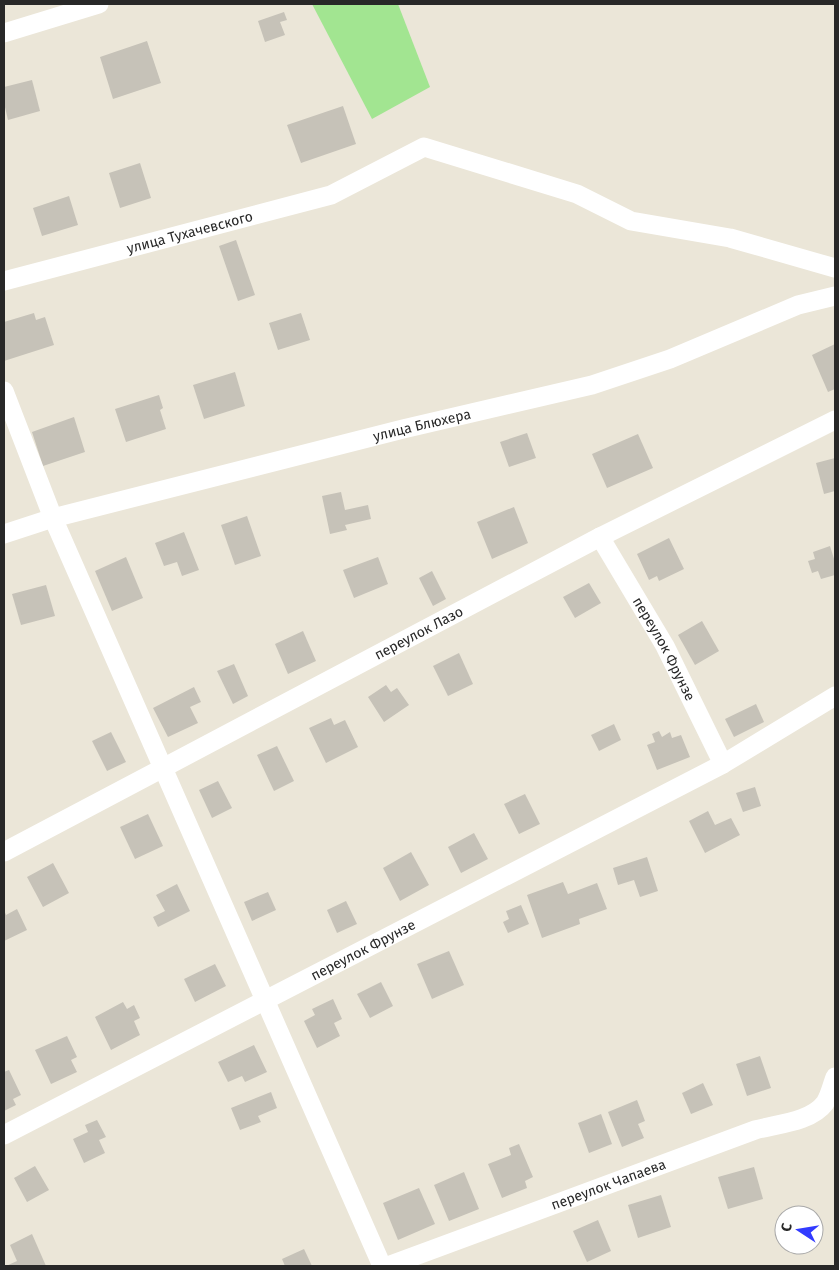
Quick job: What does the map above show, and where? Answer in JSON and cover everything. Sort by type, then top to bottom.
[{"type":"street","points":[[4,33],[99,4]]},
{"type":"street","name":"улица Тухачевского","points":[[4,280],[331,195],[424,147],[577,194],[631,221],[730,238],[835,268]]},
{"type":"street","name":"улица Блюхера","points":[[4,534],[53,518],[403,429],[592,385],[670,359],[798,305],[835,296]]},
{"type":"street","points":[[4,391],[53,518],[382,1266]]},
{"type":"street","name":"переулок Лазо","points":[[4,852],[600,537],[835,420]]},
{"type":"street","name":"переулок Фрунзе","points":[[600,537],[665,646],[723,764]]},
{"type":"street","name":"переулок Фрунзе","points":[[4,1136],[265,999],[723,764],[835,696]]},
{"type":"street","name":"переулок Чапаева","points":[[388,1266],[755,1130],[809,1116],[818,1111],[826,1101],[835,1077]]},
{"type":"green space","points":[[312,4],[398,4],[430,87],[372,119]]},
{"type":"building","points":[[284,12],[287,20],[280,22],[285,35],[265,42],[258,21]]},
{"type":"building","points":[[147,41],[161,83],[113,99],[100,57]]},
{"type":"building","points":[[32,80],[40,111],[8,120],[4,103],[4,87]]},
{"type":"building","points":[[343,106],[356,144],[301,163],[287,125]]},
{"type":"building","points":[[140,163],[151,198],[120,208],[109,173]]},
{"type":"building","points":[[69,196],[78,225],[42,236],[33,208]]},
{"type":"building","points":[[236,240],[255,295],[238,301],[219,246]]},
{"type":"building","points":[[34,313],[36,320],[45,317],[54,345],[4,361],[4,322]]},
{"type":"building","points":[[301,313],[310,340],[278,350],[269,323]]},
{"type":"building","points":[[835,344],[835,389],[828,392],[812,355]]},
{"type":"building","points":[[235,372],[245,406],[204,419],[193,385]]},
{"type":"building","points":[[159,395],[163,408],[160,410],[166,429],[126,442],[115,409]]},
{"type":"building","points":[[74,417],[85,452],[43,466],[32,432]]},
{"type":"building","points":[[527,433],[536,458],[509,467],[500,442]]},
{"type":"building","points":[[638,434],[653,468],[607,488],[592,454]]},
{"type":"building","points":[[835,458],[835,491],[824,494],[816,463]]},
{"type":"building","points":[[341,492],[345,510],[368,505],[371,519],[345,525],[347,530],[330,534],[322,496]]},
{"type":"building","points":[[514,507],[528,543],[492,559],[477,522]]},
{"type":"building","points":[[247,516],[261,556],[235,565],[221,525]]},
{"type":"building","points":[[184,532],[199,570],[182,576],[177,562],[164,566],[155,543]]},
{"type":"building","points":[[669,538],[684,569],[659,581],[657,576],[649,580],[637,554]]},
{"type":"building","points":[[830,546],[835,562],[835,575],[821,579],[818,571],[812,573],[808,561],[815,559],[813,552]]},
{"type":"building","points":[[126,557],[143,598],[112,611],[95,571]]},
{"type":"building","points":[[378,557],[388,584],[354,598],[343,570]]},
{"type":"building","points":[[432,571],[446,599],[433,606],[419,578]]},
{"type":"building","points":[[589,583],[601,603],[575,618],[563,597]]},
{"type":"building","points":[[46,585],[55,616],[21,625],[12,594]]},
{"type":"building","points":[[702,621],[719,651],[695,665],[678,635]]},
{"type":"building","points":[[303,631],[316,661],[288,674],[275,644]]},
{"type":"building","points":[[459,653],[473,684],[448,696],[433,666]]},
{"type":"building","points":[[234,664],[248,696],[233,704],[217,671]]},
{"type":"building","points":[[386,685],[391,692],[397,688],[409,705],[384,722],[368,697]]},
{"type":"building","points":[[194,687],[201,702],[190,707],[198,723],[168,737],[153,708]]},
{"type":"building","points":[[756,704],[764,722],[734,737],[725,719]]},
{"type":"building","points":[[331,718],[334,725],[345,720],[358,747],[326,763],[309,728]]},
{"type":"building","points":[[614,724],[621,740],[599,751],[591,735]]},
{"type":"building","points":[[659,731],[662,737],[670,732],[672,738],[681,735],[690,757],[657,770],[647,745],[655,742],[652,734]]},
{"type":"building","points":[[111,732],[126,762],[107,771],[92,741]]},
{"type":"building","points":[[277,746],[294,781],[274,791],[257,755]]},
{"type":"building","points":[[218,781],[232,808],[212,818],[199,790]]},
{"type":"building","points":[[755,787],[761,806],[743,812],[736,793]]},
{"type":"building","points":[[525,794],[540,824],[519,834],[504,804]]},
{"type":"building","points":[[708,811],[715,825],[731,818],[740,835],[705,853],[689,821]]},
{"type":"building","points":[[148,814],[163,846],[135,859],[120,827]]},
{"type":"building","points":[[474,833],[488,859],[461,873],[448,847]]},
{"type":"building","points":[[411,852],[429,885],[400,901],[383,868]]},
{"type":"building","points":[[647,857],[658,891],[640,897],[634,880],[618,885],[613,868]]},
{"type":"building","points":[[53,863],[69,893],[43,907],[27,877]]},
{"type":"building","points":[[563,882],[568,894],[597,883],[607,909],[579,919],[580,924],[542,938],[527,895]]},
{"type":"building","points":[[177,884],[190,911],[158,927],[153,917],[165,911],[156,895]]},
{"type":"building","points":[[268,892],[276,910],[252,921],[244,902]]},
{"type":"building","points":[[346,901],[357,924],[337,933],[327,910]]},
{"type":"building","points":[[521,905],[529,924],[508,933],[503,922],[509,919],[506,911]]},
{"type":"building","points":[[17,909],[27,930],[4,941],[4,910],[6,915]]},
{"type":"building","points":[[449,951],[464,985],[432,999],[417,964]]},
{"type":"building","points":[[215,964],[226,986],[195,1002],[184,979]]},
{"type":"building","points":[[381,982],[393,1006],[370,1018],[357,994]]},
{"type":"building","points":[[333,999],[342,1019],[334,1023],[340,1036],[317,1048],[304,1021],[315,1015],[312,1009]]},
{"type":"building","points":[[123,1002],[127,1009],[134,1005],[140,1018],[134,1021],[140,1035],[111,1050],[95,1017]]},
{"type":"building","points":[[67,1036],[77,1057],[71,1060],[77,1072],[51,1084],[35,1050]]},
{"type":"building","points":[[254,1045],[267,1072],[245,1082],[242,1076],[228,1082],[218,1062]]},
{"type":"building","points":[[760,1056],[771,1088],[747,1096],[736,1064]]},
{"type":"building","points":[[9,1070],[21,1095],[13,1099],[16,1105],[4,1111],[4,1072]]},
{"type":"building","points":[[703,1083],[713,1105],[691,1114],[682,1093]]},
{"type":"building","points":[[271,1092],[277,1108],[258,1116],[261,1122],[240,1130],[231,1108]]},
{"type":"building","points":[[637,1100],[645,1121],[638,1124],[644,1138],[622,1147],[608,1112]]},
{"type":"building","points":[[601,1114],[612,1144],[589,1153],[578,1123]]},
{"type":"building","points":[[97,1120],[106,1137],[99,1140],[105,1153],[84,1163],[73,1139],[88,1132],[85,1125]]},
{"type":"building","points":[[519,1144],[533,1177],[525,1181],[527,1188],[502,1198],[488,1164],[511,1155],[509,1148]]},
{"type":"building","points":[[35,1166],[49,1190],[27,1202],[14,1178]]},
{"type":"building","points":[[754,1167],[763,1199],[728,1209],[718,1177]]},
{"type":"building","points":[[464,1172],[479,1209],[449,1221],[434,1185]]},
{"type":"building","points":[[419,1188],[435,1224],[398,1240],[383,1203]]},
{"type":"building","points":[[661,1195],[671,1227],[638,1238],[628,1205]]},
{"type":"building","points":[[598,1220],[611,1251],[587,1262],[573,1231]]},
{"type":"building","points":[[32,1234],[46,1266],[6,1266],[17,1261],[10,1245]]},
{"type":"building","points":[[304,1249],[312,1266],[285,1266],[282,1259]]}]
